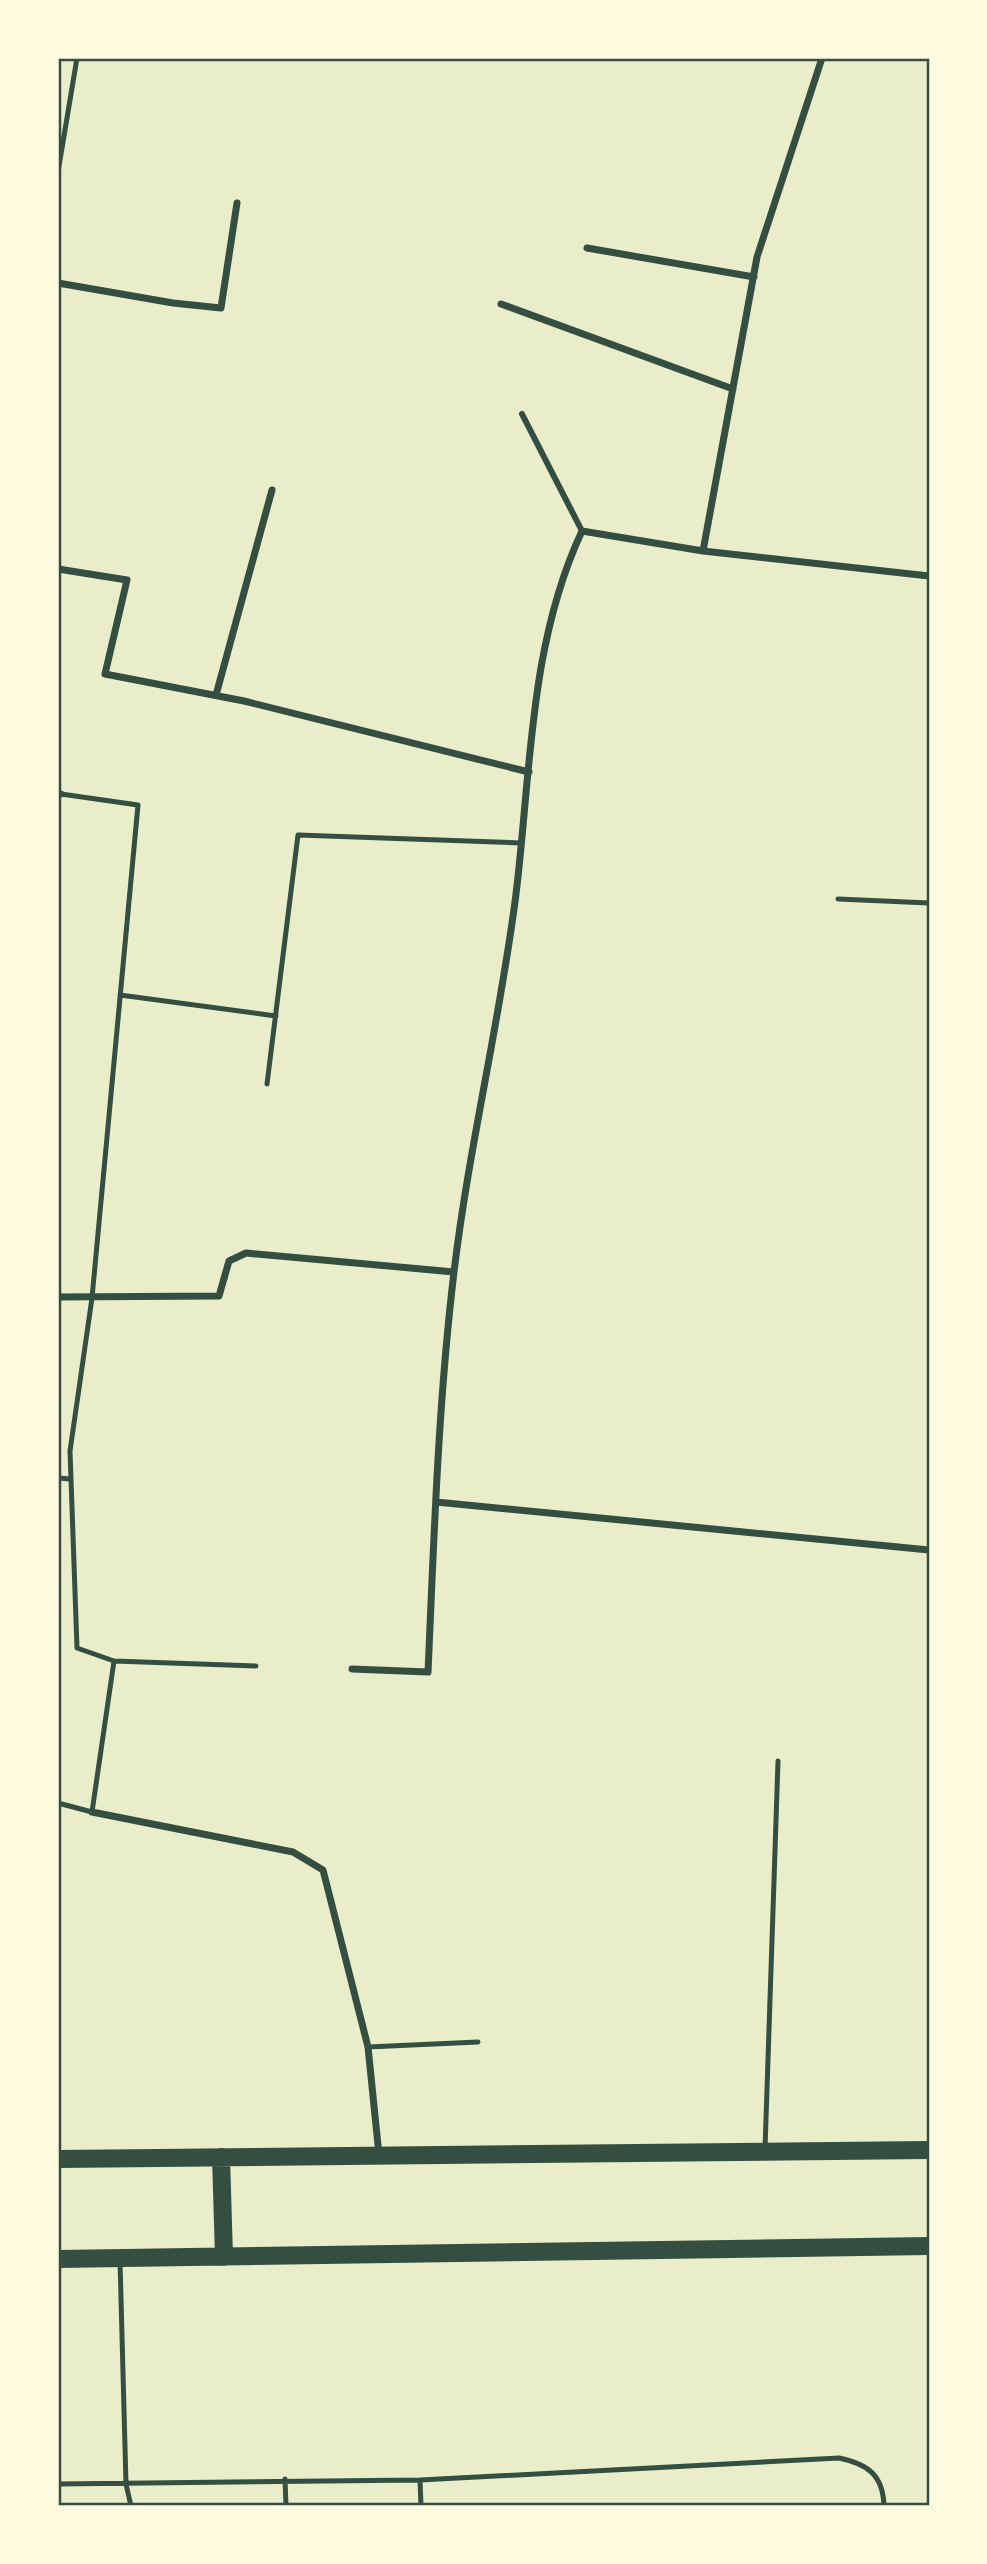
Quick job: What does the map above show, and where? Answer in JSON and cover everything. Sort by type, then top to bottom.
[{"type":"main road","points":[[58,2159],[929,2150]]},
{"type":"main road","points":[[221,2157],[225,2257]]},
{"type":"main road","points":[[58,2259],[929,2246]]},
{"type":"street","points":[[703,551],[757,257],[822,58]]},
{"type":"street","points":[[58,283],[173,303],[221,308],[237,203]]},
{"type":"street","points":[[587,248],[754,277]]},
{"type":"street","points":[[501,304],[733,389]]},
{"type":"street","points":[[522,414],[582,531]]},
{"type":"street","points":[[216,695],[272,490]]},
{"type":"street","points":[[582,531],[703,551],[929,576]]},
{"type":"street","points":[[352,1670],[428,1672],[436,1502],[454,1272],[515,896],[544,639],[567,564],[582,531]]},
{"type":"street","points":[[58,569],[127,580],[105,674],[216,695],[529,772]]},
{"type":"street","points":[[58,1297],[219,1296],[229,1261],[246,1253],[454,1272]]},
{"type":"street","points":[[436,1502],[929,1550]]},
{"type":"street","points":[[92,1812],[293,1852],[323,1870],[368,2047],[379,2156]]},
{"type":"lane","points":[[58,172],[77,58]]},
{"type":"lane","points":[[59,793],[138,805],[92,1298],[69,1451],[77,1648],[114,1661],[256,1666]]},
{"type":"lane","points":[[267,1084],[298,835],[521,843]]},
{"type":"lane","points":[[838,899],[929,903]]},
{"type":"lane","points":[[120,995],[276,1016]]},
{"type":"lane","points":[[58,1478],[70,1479]]},
{"type":"lane","points":[[58,1802],[92,1812],[114,1661]]},
{"type":"lane","points":[[765,2152],[778,1761]]},
{"type":"lane","points":[[368,2047],[478,2042]]},
{"type":"lane","points":[[120,2258],[126,2484],[131,2506]]},
{"type":"lane","points":[[58,2458],[58,2484],[285,2479],[420,2480],[839,2458],[860,2462],[876,2473],[884,2506]]},
{"type":"lane","points":[[285,2479],[286,2506]]},
{"type":"lane","points":[[420,2480],[421,2506]]}]
